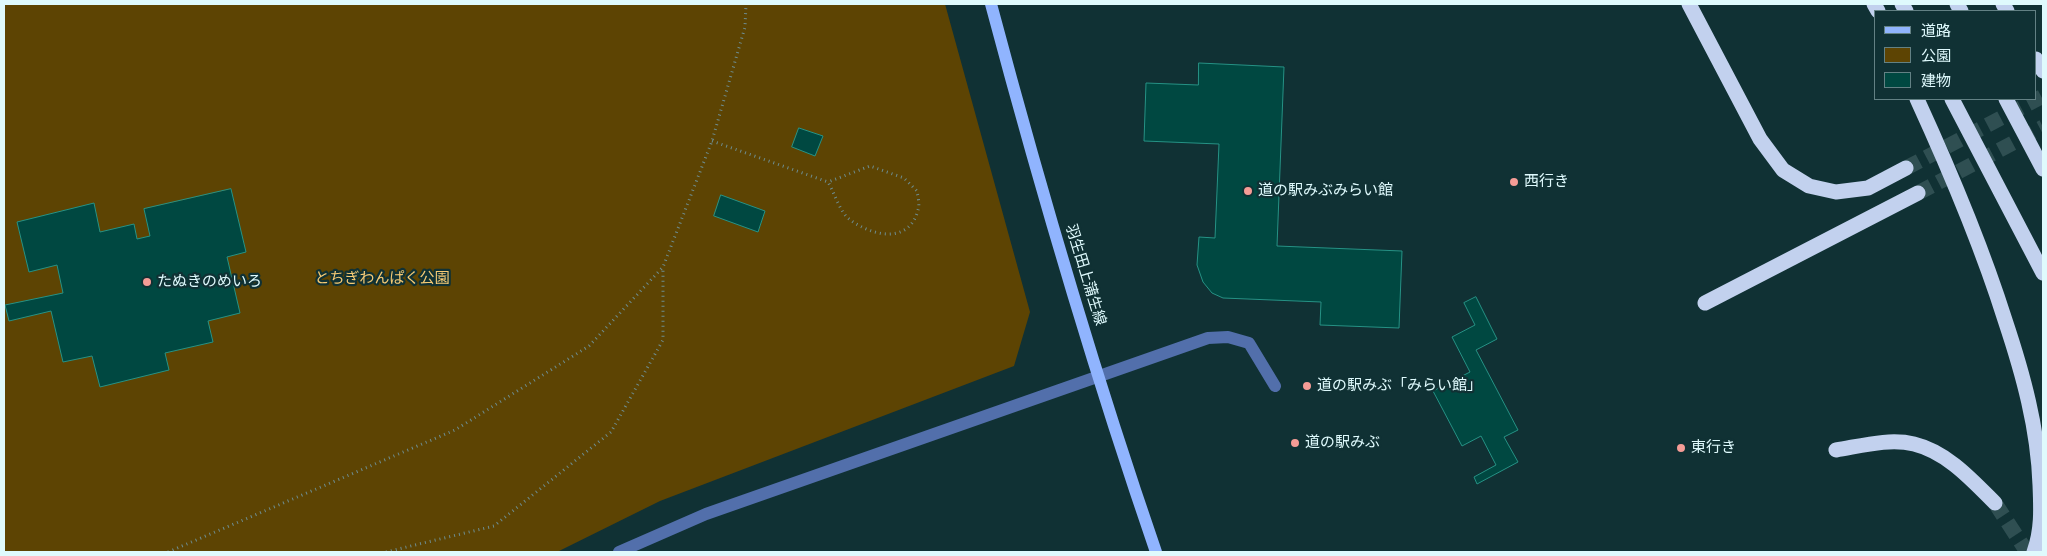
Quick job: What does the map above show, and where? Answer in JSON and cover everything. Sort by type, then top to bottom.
[{"type":"highway","points":[[1689,4],[1760,140],[1783,170],[1809,186],[1836,192],[1868,188],[1906,168]]},
{"type":"highway","points":[[1917,100],[1954,180],[1992,280],[2025,379],[2039,448],[2041,532],[2034,552]]},
{"type":"highway","points":[[1953,100],[2043,273]]},
{"type":"highway","points":[[2007,100],[2043,169]]},
{"type":"highway","points":[[1705,304],[1918,193]]},
{"type":"highway","points":[[1836,450],[1882,443],[1913,444],[1943,457],[1968,476],[1995,503]]},
{"type":"main road","name":"羽生田上蒲生線","points":[[992,4],[1028,146],[1098,375],[1156,552]]},
{"type":"street","points":[[619,552],[706,514],[1208,338],[1228,337],[1249,343],[1275,386]]},
{"type":"path","points":[[168,552],[454,430],[589,346],[663,266],[712,142],[745,27],[746,4]]},
{"type":"path","points":[[712,142],[828,182],[870,166],[904,178],[917,191],[919,210],[912,223],[900,234],[882,235],[848,218],[828,182]]},
{"type":"path","points":[[386,552],[494,526],[611,432],[663,340],[663,266]]},
{"type":"green space","name":"とちぎわんぱく公園","points":[[4,4],[945,4],[1030,312],[1014,366],[660,501],[557,552],[4,552]]},
{"type":"building","name":"道の駅みぶみらい館","points":[[1199,63],[1284,67],[1277,246],[1402,251],[1399,328],[1320,325],[1321,302],[1223,298],[1212,293],[1203,282],[1197,265],[1199,237],[1215,238],[1219,144],[1144,141],[1146,83],[1198,85]]},
{"type":"building","points":[[799,128],[823,136],[815,156],[792,147]]},
{"type":"building","name":"たぬきのめいろ","points":[[231,189],[246,252],[227,257],[240,313],[208,321],[213,342],[165,353],[169,370],[100,387],[92,356],[63,362],[51,311],[9,321],[5,305],[63,293],[57,265],[29,272],[17,222],[94,203],[100,232],[134,224],[137,239],[150,236],[144,209]]},
{"type":"building","points":[[721,195],[765,211],[758,232],[714,216]]},
{"type":"building","points":[[1476,297],[1497,339],[1476,350],[1518,430],[1504,437],[1518,462],[1477,484],[1474,477],[1496,465],[1481,436],[1462,446],[1433,391],[1470,372],[1452,337],[1475,325],[1464,303]]},
{"type":"tunnel","points":[[2037,99],[2043,96]]},
{"type":"tunnel","points":[[1906,168],[2035,100]]},
{"type":"tunnel","points":[[1918,193],[2043,127]]},
{"type":"tunnel","points":[[1995,503],[2027,552]]},
{"type":"place","name":"西行き","points":[[1514,182]]},
{"type":"place","name":"道の駅みぶみらい館","points":[[1248,191]]},
{"type":"place","name":"たぬきのめいろ","points":[[147,282]]},
{"type":"place","name":"道の駅みぶ「みらい館」","points":[[1307,386]]},
{"type":"place","name":"道の駅みぶ","points":[[1295,443]]},
{"type":"place","name":"東行き","points":[[1681,448]]}]
